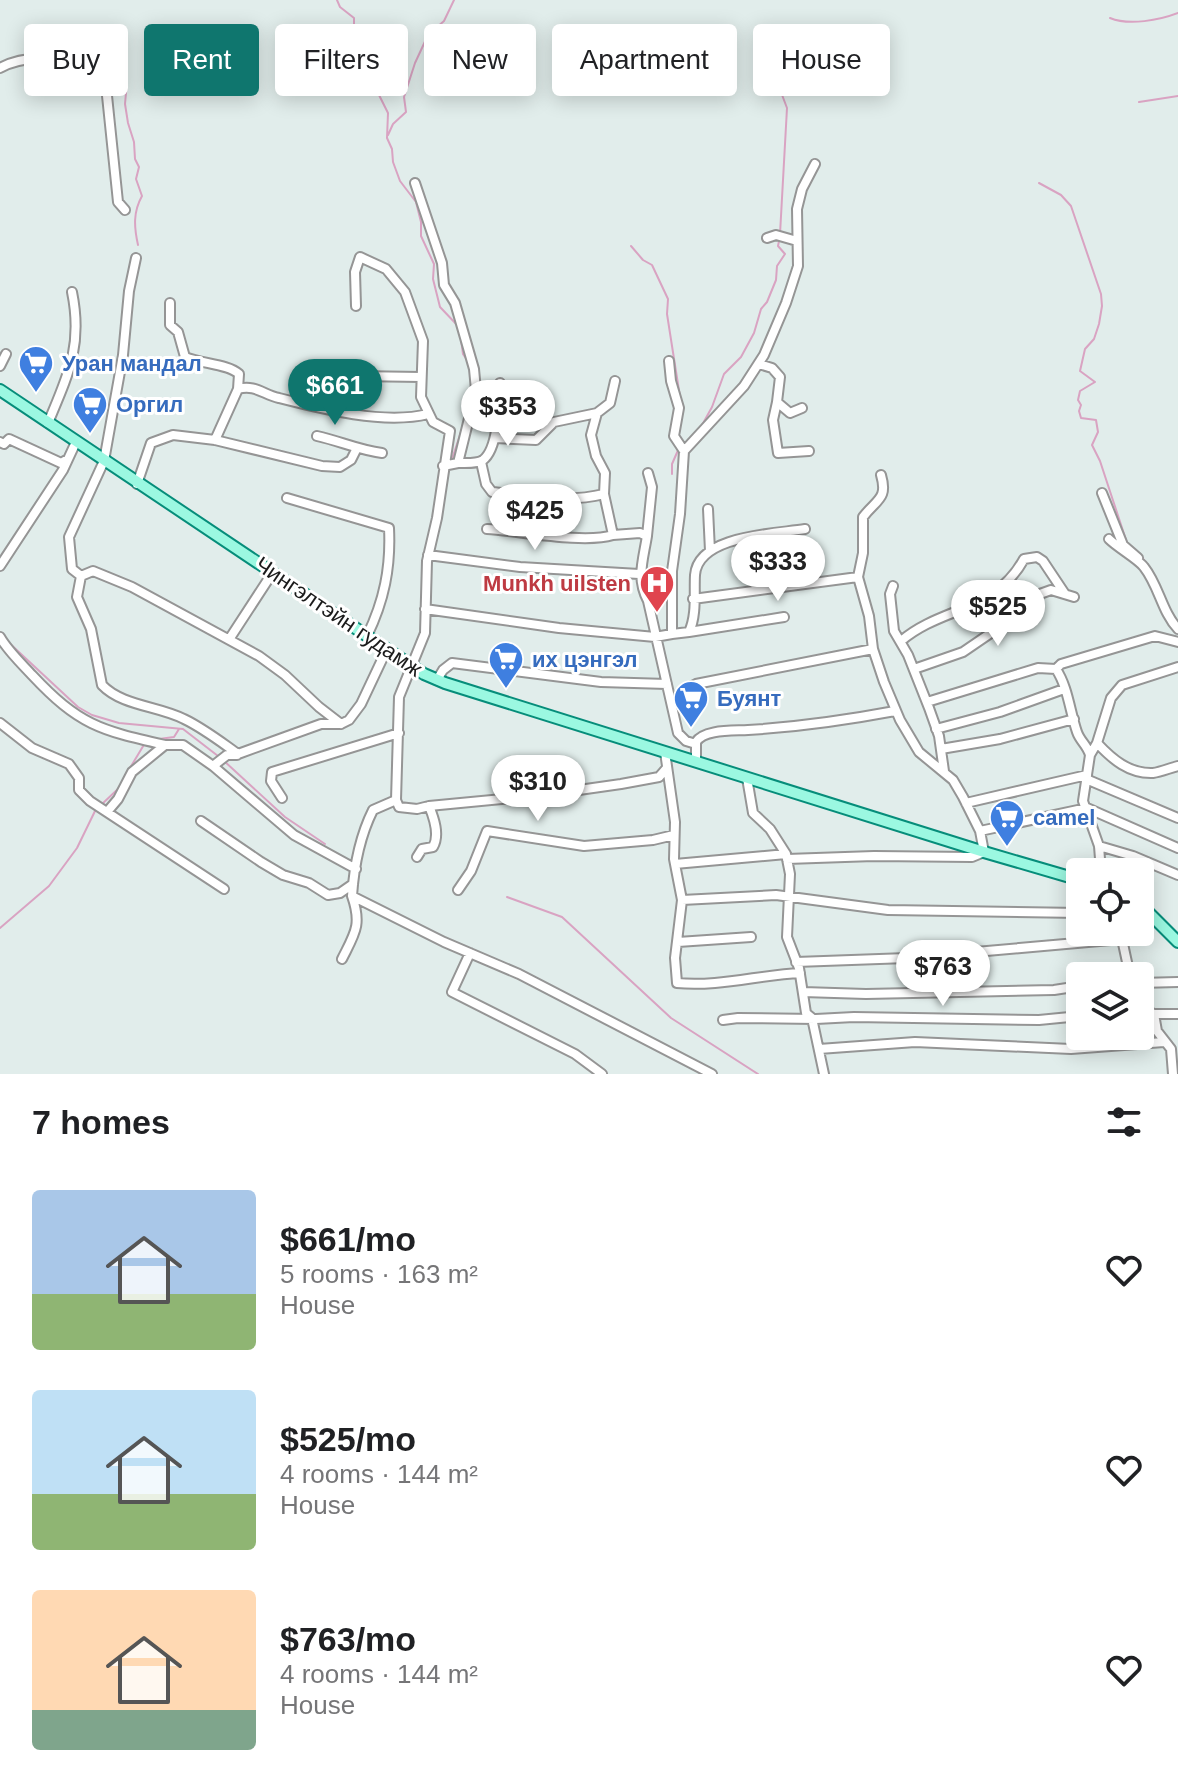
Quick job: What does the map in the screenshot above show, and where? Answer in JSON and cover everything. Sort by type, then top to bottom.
[{"type":"main road","name":"Чингэлтэйн гудамж","points":[[0,390],[411,666],[437,680],[1066,876]]},
{"type":"main road","points":[[1154,918],[1178,942]]},
{"type":"street","points":[[0,68],[27,58],[62,62],[89,73],[106,86],[118,202],[125,210]]},
{"type":"street","points":[[684,451],[744,386],[759,364],[786,303],[798,266],[797,209],[802,189],[815,164]]},
{"type":"street","points":[[415,183],[442,263],[444,285],[455,303],[474,369],[476,390],[458,463]]},
{"type":"street","points":[[767,238],[776,235],[797,241]]},
{"type":"street","points":[[356,306],[355,272],[360,257],[386,269],[405,292],[423,341],[421,397],[433,422],[450,431],[428,555],[425,633],[399,697],[396,800],[399,807],[417,809],[544,795],[659,777],[666,769]]},
{"type":"street","points":[[81,576],[72,569],[69,537],[104,461],[136,258]]},
{"type":"street","points":[[48,423],[76,345],[77,319],[72,292]]},
{"type":"street","points":[[170,303],[170,325],[178,332],[179,345],[185,357],[204,365],[231,367],[239,374],[238,389],[215,440]]},
{"type":"street","points":[[0,366],[6,354]]},
{"type":"street","points":[[669,361],[679,408],[674,436],[684,451],[672,571],[672,634]]},
{"type":"street","points":[[759,364],[772,368],[780,377],[773,420],[778,453],[809,451]]},
{"type":"street","points":[[355,376],[421,377]]},
{"type":"street","points":[[495,438],[536,440],[554,422],[597,413],[610,403],[615,381]]},
{"type":"street","points":[[443,466],[481,462],[487,456],[495,438],[500,383]]},
{"type":"street","points":[[238,389],[247,387],[265,391],[274,397],[324,409],[382,416],[415,417],[428,414]]},
{"type":"street","points":[[777,402],[790,413],[802,408]]},
{"type":"street","points":[[597,413],[591,435],[596,456],[605,473],[604,494],[613,535]]},
{"type":"street","points":[[137,484],[151,443],[173,435],[215,440],[322,466],[340,467],[351,460],[356,450]]},
{"type":"street","points":[[317,436],[343,441],[356,450],[382,453]]},
{"type":"street","points":[[1,446],[9,439],[61,463],[68,458]]},
{"type":"street","points":[[0,566],[76,442]]},
{"type":"street","points":[[481,462],[486,484],[492,492],[588,498],[604,494]]},
{"type":"street","points":[[648,473],[652,487],[639,574],[680,737],[696,744]]},
{"type":"street","points":[[675,864],[787,857],[972,857],[984,852],[980,831],[953,780],[919,752],[895,711],[873,649],[869,616],[858,577],[863,553],[863,517],[885,490],[881,475]]},
{"type":"street","points":[[1102,493],[1123,545],[1143,565],[1158,590],[1170,621],[1178,629]]},
{"type":"street","points":[[287,498],[389,528],[387,583],[382,605],[367,636]]},
{"type":"street","points":[[708,509],[709,552]]},
{"type":"street","points":[[487,529],[604,538],[640,533],[647,536]]},
{"type":"street","points":[[689,632],[694,622],[695,573],[714,546],[805,529]]},
{"type":"street","points":[[1109,539],[1143,565]]},
{"type":"street","points":[[428,555],[520,567],[639,574]]},
{"type":"street","points":[[901,641],[912,632],[969,608],[1007,585],[1024,559],[1037,557],[1043,561],[1069,595],[1051,590],[1037,595],[1023,611],[963,652],[914,669]]},
{"type":"street","points":[[81,576],[93,571],[132,587],[230,638],[285,675],[341,724]]},
{"type":"street","points":[[230,638],[273,572]]},
{"type":"street","points":[[81,576],[77,597],[91,629],[102,685],[127,699],[184,719],[238,754]]},
{"type":"street","points":[[693,599],[858,577]]},
{"type":"street","points":[[893,586],[890,594],[894,631],[927,702],[941,749],[944,772]]},
{"type":"street","points":[[425,609],[559,628],[655,637],[784,617]]},
{"type":"street","points":[[927,702],[1038,668],[1056,669],[1061,664],[1155,636],[1178,642]]},
{"type":"street","points":[[0,637],[14,656],[69,712],[97,728],[165,745],[183,745],[213,766],[294,835],[356,869]]},
{"type":"street","points":[[213,766],[227,755],[238,754],[321,724],[341,724],[349,720],[361,704],[387,649]]},
{"type":"street","points":[[672,703],[682,699],[696,684],[873,649]]},
{"type":"street","points":[[437,680],[452,663],[601,682],[667,684]]},
{"type":"street","points":[[1100,858],[1099,846],[1083,801],[1090,755],[1097,743],[1111,698],[1122,685],[1178,667]]},
{"type":"street","points":[[1056,669],[1078,736],[1090,755]]},
{"type":"street","points":[[936,729],[1000,712],[1064,689]]},
{"type":"street","points":[[696,762],[698,737],[725,731],[786,728],[895,711]]},
{"type":"street","points":[[941,749],[1000,739],[1074,719]]},
{"type":"street","points":[[0,723],[32,748],[69,764],[79,778],[79,790],[90,801],[224,889]]},
{"type":"street","points":[[282,798],[271,781],[272,772],[399,733]]},
{"type":"street","points":[[1097,743],[1115,762],[1133,769],[1152,773],[1178,766]]},
{"type":"street","points":[[107,812],[118,799],[132,772],[165,745]]},
{"type":"street","points":[[665,752],[675,822],[675,864],[682,900],[675,958],[677,983],[725,982],[800,973]]},
{"type":"street","points":[[966,803],[1086,777],[1178,818]]},
{"type":"street","points":[[747,778],[753,813],[770,829],[787,857],[787,937],[800,973],[806,1013],[812,1018],[824,1074]]},
{"type":"street","points":[[342,959],[357,929],[353,884],[367,822],[373,810],[396,800]]},
{"type":"street","points":[[417,857],[422,849],[433,847],[436,842],[429,806]]},
{"type":"street","points":[[980,831],[1087,808],[1178,848]]},
{"type":"street","points":[[201,821],[261,862],[328,895],[340,893],[353,884]]},
{"type":"street","points":[[458,890],[471,871],[487,831],[584,846],[653,840],[674,835]]},
{"type":"street","points":[[1099,846],[1178,875]]},
{"type":"street","points":[[352,896],[519,974],[712,1074]]},
{"type":"street","points":[[682,900],[789,896],[888,910],[1066,913]]},
{"type":"street","points":[[678,942],[751,937]]},
{"type":"street","points":[[796,962],[922,957],[1066,942]]},
{"type":"street","points":[[470,953],[452,992],[575,1054],[602,1074]]},
{"type":"street","points":[[1154,983],[1178,982]]},
{"type":"street","points":[[803,992],[866,994],[1066,988]]},
{"type":"street","points":[[1154,1012],[1178,1014]]},
{"type":"street","points":[[723,1020],[967,1020],[1066,1016]]},
{"type":"street","points":[[1154,1025],[1171,1046],[1173,1074]]},
{"type":"street","points":[[819,1049],[915,1042],[1071,1049],[1171,1046]]},
{"type":"waterway","points":[[337,0],[340,7],[354,18],[354,31],[388,113],[387,138],[393,162],[400,181],[416,202],[421,236],[434,264],[433,279],[440,307],[459,327]]},
{"type":"waterway","points":[[388,135],[393,124],[406,112],[404,97],[428,35],[444,21],[454,0]]},
{"type":"waterway","points":[[1110,18],[1126,22],[1144,21],[1178,13]]},
{"type":"waterway","points":[[126,96],[128,123],[139,167],[136,179],[142,196],[135,220],[138,245]]},
{"type":"waterway","points":[[780,234],[787,108],[782,96]]},
{"type":"waterway","points":[[1139,102],[1178,96]]},
{"type":"waterway","points":[[1039,183],[1061,195],[1071,206],[1101,294],[1099,324],[1094,339],[1085,349],[1080,371],[1095,382],[1080,391],[1079,411],[1081,418],[1096,420],[1098,432],[1092,445],[1127,543],[1148,566]]},
{"type":"waterway","points":[[701,427],[724,374],[741,357],[754,333],[761,309],[776,280],[777,266],[785,254],[778,246],[779,241]]},
{"type":"waterway","points":[[631,246],[652,265],[668,299],[667,314],[680,397]]},
{"type":"waterway","points":[[460,332],[463,354],[467,360]]},
{"type":"waterway","points":[[452,459],[464,423]]},
{"type":"waterway","points":[[672,474],[672,464],[679,448]]},
{"type":"waterway","points":[[1159,585],[1166,601]]},
{"type":"waterway","points":[[7,641],[78,707],[92,715],[119,723],[183,729],[218,756]]},
{"type":"waterway","points":[[159,739],[174,737],[179,729]]},
{"type":"waterway","points":[[130,768],[145,743]]},
{"type":"waterway","points":[[223,760],[285,817],[325,844]]},
{"type":"waterway","points":[[101,805],[119,788]]},
{"type":"waterway","points":[[0,928],[49,886],[77,848],[96,809]]},
{"type":"waterway","points":[[507,897],[562,917],[671,1018],[758,1074]]},
{"type":"place","name":"Уран мандал","points":[[36,394]]},
{"type":"place","name":"Оргил","points":[[90,435]]},
{"type":"place","name":"Munkh uilsten","points":[[657,614]]},
{"type":"place","name":"их цэнгэл","points":[[506,690]]},
{"type":"place","name":"Буянт","points":[[691,729]]},
{"type":"place","name":"camel","points":[[1007,848]]}]
